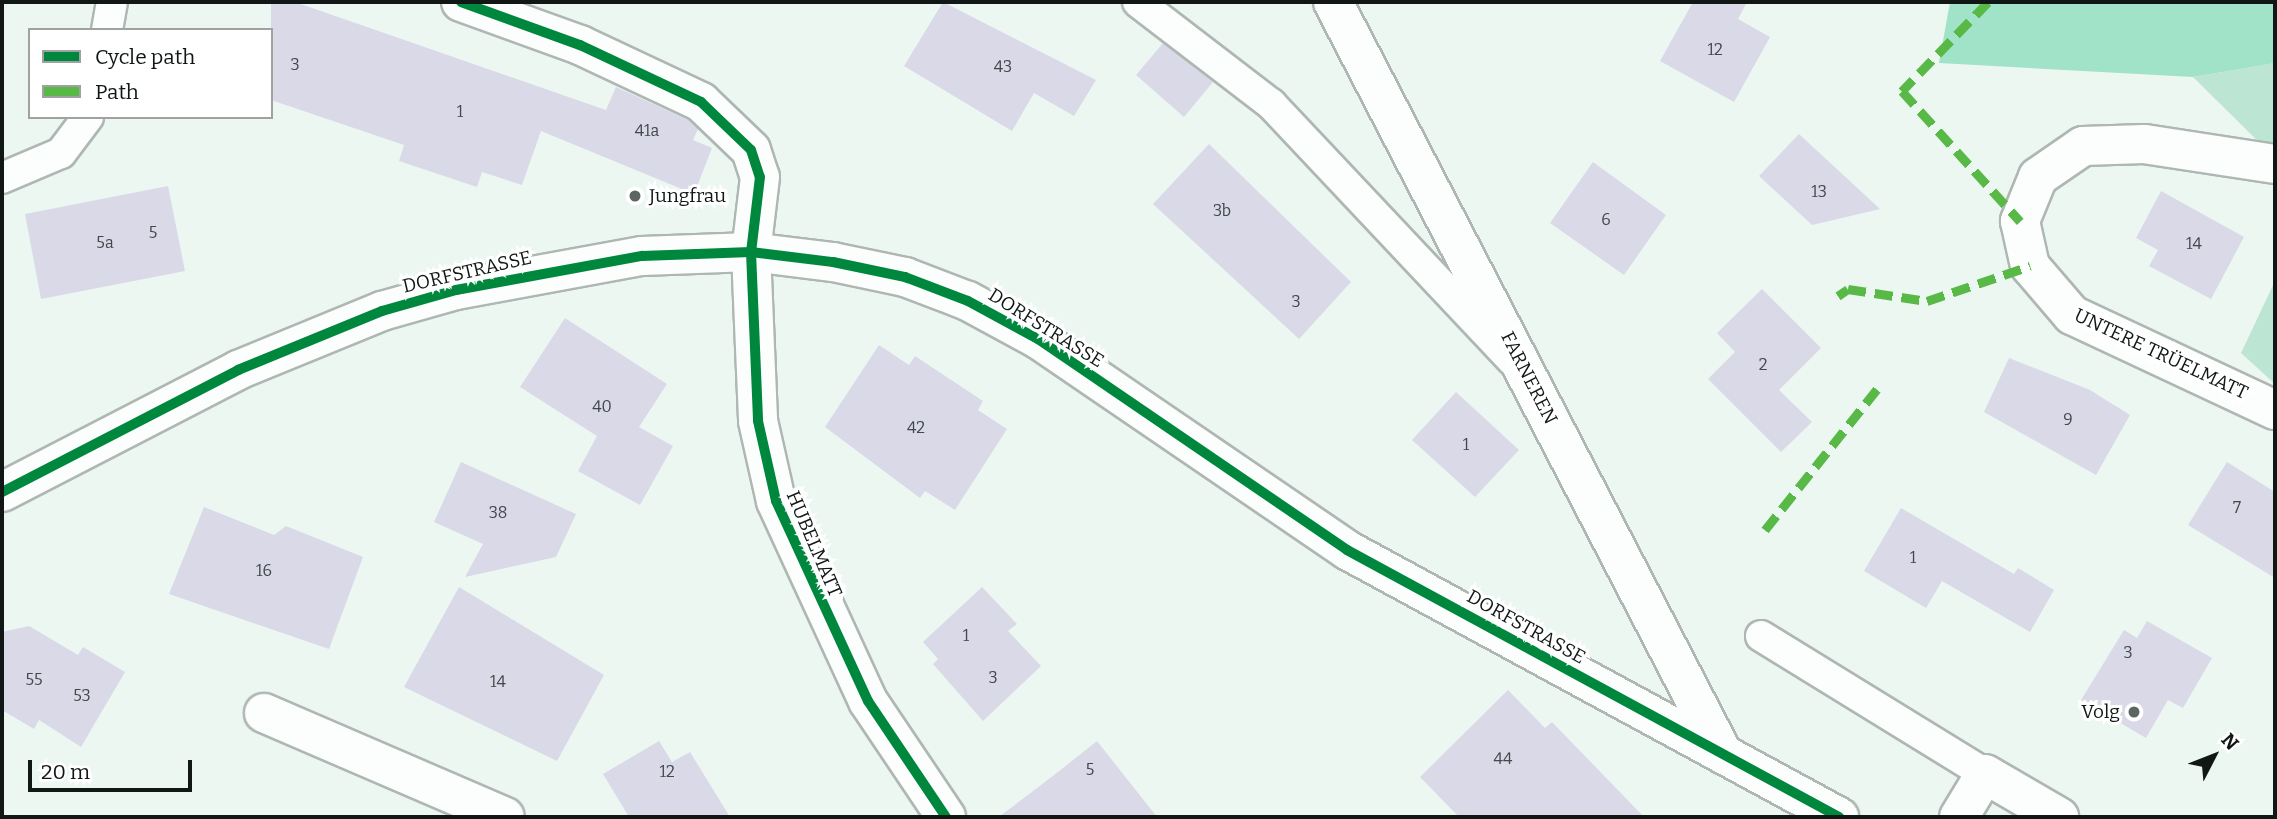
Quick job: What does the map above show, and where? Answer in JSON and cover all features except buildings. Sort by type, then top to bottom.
[{"type":"street","name":"HUBELMATT","points":[[461,2],[580,45],[722,116],[751,150],[760,177],[751,253],[758,421],[775,501],[868,701],[946,817]]},
{"type":"street","name":"FARNEREN","points":[[1333,2],[1723,754]]},
{"type":"street","name":"UNTERE TRÜELMATT","points":[[2275,164],[2144,144],[2083,146],[2038,177],[2020,221],[2030,266],[2072,315],[2275,410]]},
{"type":"street","name":"DORFSTRASSE","points":[[2,492],[237,370],[382,311],[561,268],[642,256],[751,253],[905,277],[968,301],[1038,339],[1347,550],[1839,817]]},
{"type":"street","points":[[264,713],[505,817]]},
{"type":"street","points":[[1959,817],[1985,774],[2059,817]]},
{"type":"lane","points":[[107,28],[112,2]]},
{"type":"lane","points":[[1138,2],[1271,104],[1525,372]]},
{"type":"lane","points":[[2,178],[61,153],[86,119]]},
{"type":"lane","points":[[1761,636],[1985,774]]},
{"type":"green space","points":[[1950,2],[2275,2],[2275,63],[2193,77],[1939,63]]},
{"type":"green space","points":[[2275,63],[2275,158],[2193,77]]},
{"type":"green space","points":[[2275,281],[2275,384],[2241,353]]},
{"type":"marked path","points":[[1988,2],[1902,91],[2020,221]]},
{"type":"marked path","points":[[1838,296],[1848,289],[1927,301],[2030,266]]},
{"type":"marked path","points":[[1765,530],[1877,389]]},
{"type":"cycle path","points":[[461,2],[580,45],[701,102],[751,150],[760,177],[751,252],[758,421],[776,501],[868,701],[946,817]]},
{"type":"cycle path","points":[[2,492],[238,370],[382,311],[456,290],[642,256],[751,252],[833,262],[905,277],[968,301],[1038,339],[1347,550],[1839,817]]},
{"type":"place","name":"Jungfrau","points":[[635,196]]},
{"type":"place","name":"Volg","points":[[2134,712]]}]
